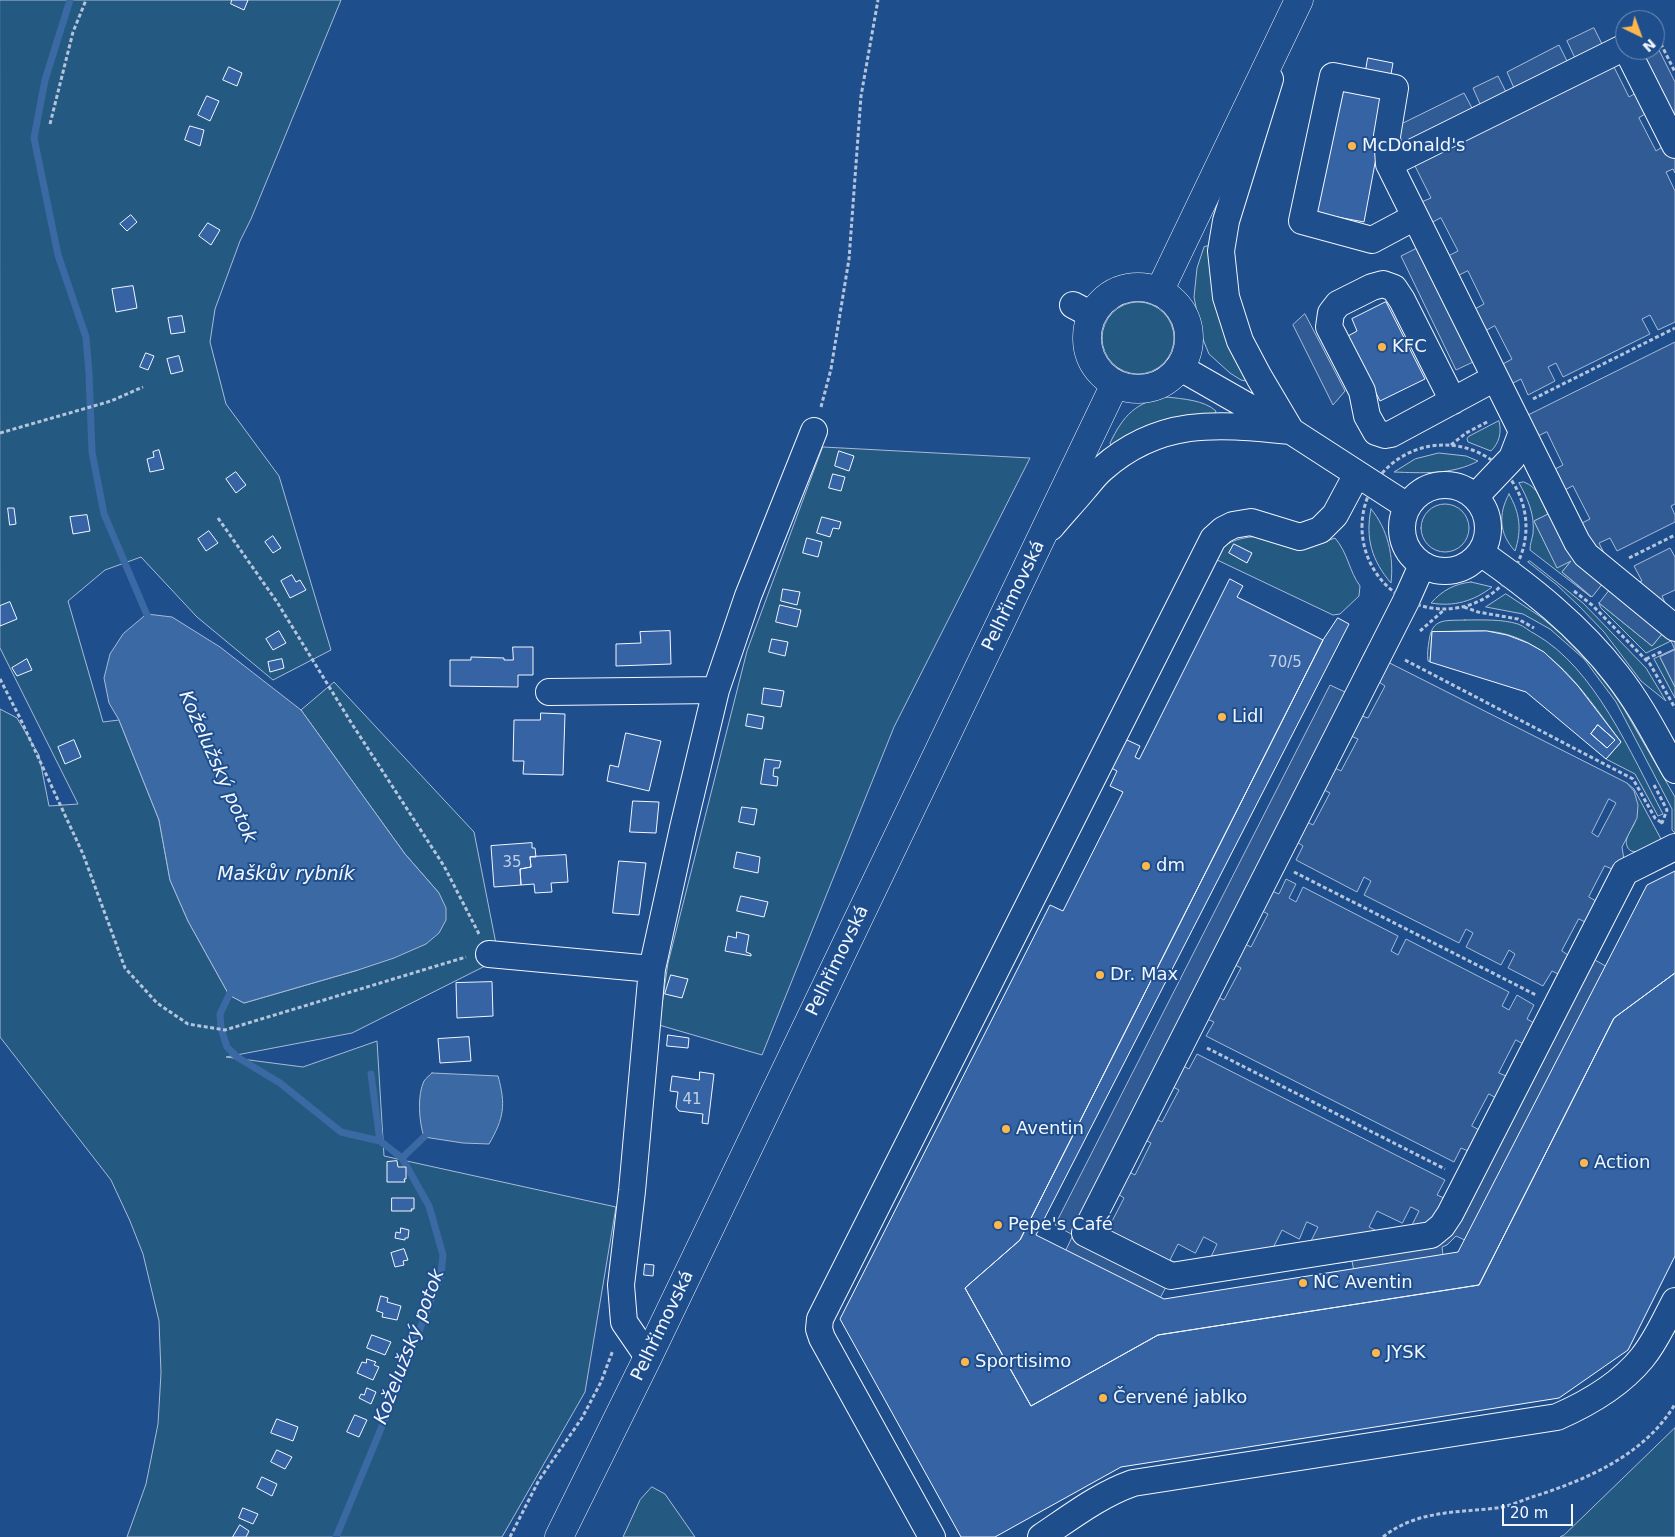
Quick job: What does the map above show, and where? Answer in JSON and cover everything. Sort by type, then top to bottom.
[{"type":"main road","points":[[1159,292],[1299,0]]},
{"type":"main road","points":[[1134,287],[1147,288],[1159,292],[1172,300],[1181,311],[1187,325],[1186,354],[1179,367],[1169,378],[1157,385],[1129,388],[1115,384],[1095,366],[1087,341],[1088,328],[1083,310],[1100,304],[1109,296],[1121,290],[1134,287]]},
{"type":"main road","name":"Pelhřimovská","points":[[559,1537],[648,1357],[1115,384]]},
{"type":"lane","points":[[1288,24],[1226,221],[1221,251],[1226,296],[1240,341],[1258,377],[1291,431]]},
{"type":"lane","points":[[1389,164],[1615,52]]},
{"type":"lane","points":[[1633,60],[1675,145]]},
{"type":"lane","points":[[1415,217],[1372,240],[1302,221],[1333,76],[1395,88],[1387,136],[1389,164],[1576,542],[1586,555],[1671,638]]},
{"type":"lane","points":[[1452,400],[1402,300],[1394,288],[1383,284],[1372,287],[1338,304],[1331,313],[1329,327],[1362,391],[1367,416],[1376,432],[1385,435],[1391,434],[1495,378]]},
{"type":"lane","points":[[1179,367],[1291,431],[1408,506]]},
{"type":"lane","points":[[1475,497],[1512,458],[1517,421]]},
{"type":"lane","points":[[1041,539],[1101,470],[1128,450],[1150,438],[1184,428],[1214,425],[1291,431]]},
{"type":"lane","points":[[648,1357],[624,1322],[621,1285],[632,1191],[652,970],[716,690],[748,596],[814,431]]},
{"type":"lane","points":[[932,1537],[822,1338],[819,1329],[820,1319],[1213,539],[1223,530],[1233,525],[1251,522],[1300,536],[1320,530],[1336,515],[1365,479]]},
{"type":"lane","points":[[1439,485],[1458,487],[1475,497],[1482,505],[1488,524],[1485,544],[1481,553],[1464,567],[1454,570],[1432,570],[1422,565],[1412,556],[1405,545],[1402,532],[1403,518],[1408,506],[1416,496],[1427,489],[1439,485]]},
{"type":"lane","points":[[1481,553],[1548,604],[1579,631],[1618,675],[1636,702],[1675,770]]},
{"type":"lane","points":[[1422,565],[1406,601],[1085,1232],[1171,1276],[1431,1235],[1442,1226],[1450,1214],[1625,872],[1675,848]]},
{"type":"lane","points":[[549,692],[716,690]]},
{"type":"lane","points":[[489,954],[652,970]]},
{"type":"lane","points":[[1041,1537],[1093,1502],[1133,1483],[1557,1417],[1607,1391],[1632,1369],[1643,1357],[1659,1332],[1675,1301]]},
{"type":"path","points":[[50,124],[73,32],[86,0]]},
{"type":"path","points":[[814,431],[831,369],[849,258],[862,96],[878,0]]},
{"type":"path","points":[[1665,52],[1675,72]]},
{"type":"path","points":[[1451,445],[1466,433],[1517,421],[1675,328]]},
{"type":"path","points":[[0,433],[111,401],[143,387]]},
{"type":"path","points":[[1432,445],[1470,448],[1487,457],[1502,469],[1512,480],[1519,493],[1526,521],[1523,551],[1511,575],[1498,589],[1482,600],[1464,607],[1444,610],[1406,601],[1390,590],[1377,576],[1368,559],[1362,540],[1365,479],[1385,470],[1399,458],[1415,450],[1432,445]]},
{"type":"path","points":[[0,680],[84,854],[125,968],[157,1003],[188,1024],[225,1030],[462,958],[489,954],[444,866],[352,724],[277,602],[218,518]]},
{"type":"path","points":[[1464,607],[1478,612],[1518,619],[1539,630]]},
{"type":"path","points":[[1418,633],[1444,610]]},
{"type":"path","points":[[1646,659],[1671,638]]},
{"type":"path","points":[[1406,652],[1405,661],[1633,779],[1654,818],[1662,823],[1675,848]]},
{"type":"path","points":[[1653,783],[1667,810],[1662,823]]},
{"type":"path","points":[[1274,861],[1557,1005]]},
{"type":"path","points":[[1184,1037],[1468,1180]]},
{"type":"path","points":[[510,1537],[539,1480],[582,1418],[601,1382],[624,1322]]},
{"type":"path","points":[[1383,1537],[1412,1521],[1444,1512],[1498,1508],[1556,1490],[1595,1474],[1628,1454],[1666,1418],[1675,1404]]},
{"type":"shaded area","points":[[0,0],[341,0],[251,219],[240,241],[215,309],[210,342],[226,404],[279,476],[331,650],[273,680],[197,617],[141,557],[105,570],[68,601],[103,722],[119,720],[159,820],[170,880],[188,921],[229,995],[244,1003],[358,970],[439,893],[405,854],[301,710],[334,682],[474,832],[499,959],[352,1033],[226,1057],[303,1067],[377,1041],[384,1156],[616,1207],[585,1392],[502,1537],[127,1537],[146,1484],[158,1424],[161,1373],[159,1321],[143,1254],[111,1180],[0,1037],[0,709],[17,718],[39,755],[49,806],[78,804],[0,648]]},
{"type":"shaded area","points":[[1594,28],[1602,44],[1615,38],[1615,60],[1664,60],[1675,82],[1675,173],[1673,169],[1666,172],[1675,191],[1675,322],[1658,330],[1650,315],[1642,319],[1650,334],[1563,377],[1556,363],[1548,367],[1555,381],[1528,395],[1521,379],[1511,384],[1526,416],[1675,342],[1675,504],[1671,506],[1675,515],[1675,522],[1617,551],[1610,538],[1599,543],[1605,555],[1638,582],[1642,581],[1634,566],[1670,548],[1675,557],[1675,590],[1662,596],[1667,607],[1675,613],[1675,650],[1671,641],[1662,634],[1652,646],[1599,603],[1610,589],[1603,583],[1592,597],[1562,572],[1571,561],[1557,568],[1534,521],[1548,514],[1473,362],[1456,370],[1401,256],[1417,248],[1373,159],[1403,144],[1395,127],[1464,93],[1472,108],[1480,104],[1473,88],[1498,76],[1506,92],[1514,88],[1507,72],[1559,45],[1567,61],[1575,58],[1567,41]],"holes":[[[1620,61],[1636,93],[1629,97],[1613,65]],[[1646,114],[1662,147],[1656,151],[1639,118]],[[1414,164],[1431,198],[1419,203],[1403,170]],[[1441,218],[1458,251],[1446,257],[1430,224]],[[1468,271],[1484,304],[1473,310],[1456,277]],[[1495,326],[1512,359],[1501,365],[1484,332]],[[1547,432],[1563,465],[1553,470],[1537,437]],[[1573,486],[1590,519],[1580,524],[1564,491]]]},
{"type":"shaded area","points":[[1209,246],[1248,379],[1246,381],[1230,373],[1209,354],[1202,337],[1194,297],[1197,268],[1204,247]]},
{"type":"shaded area","points":[[1138,302],[1158,308],[1168,318],[1174,338],[1168,358],[1158,368],[1138,374],[1118,368],[1108,358],[1102,338],[1108,318],[1118,308]]},
{"type":"shaded area","points":[[1305,314],[1345,391],[1333,405],[1293,325]]},
{"type":"shaded area","points":[[1167,397],[1206,404],[1216,411],[1215,414],[1113,447],[1111,446],[1110,443],[1115,433],[1132,411],[1147,402]]},
{"type":"shaded area","points":[[1499,421],[1499,438],[1491,451],[1468,442],[1468,437]]},
{"type":"shaded area","points":[[823,447],[1030,458],[894,727],[762,1055],[659,1025],[668,963],[747,651]]},
{"type":"shaded area","points":[[1439,453],[1466,456],[1478,461],[1468,466],[1448,471],[1426,473],[1394,472],[1415,459]]},
{"type":"shaded area","points":[[1524,482],[1533,487],[1542,499],[1549,514],[1534,521],[1557,567],[1572,560],[1562,572],[1591,597],[1530,550],[1533,520],[1528,501],[1519,483]]},
{"type":"shaded area","points":[[1509,494],[1516,508],[1519,522],[1519,536],[1515,551],[1506,538],[1502,524],[1503,509]]},
{"type":"shaded area","points":[[1445,504],[1454,506],[1462,511],[1467,519],[1469,528],[1467,537],[1462,545],[1454,550],[1445,552],[1436,550],[1428,545],[1423,537],[1421,528],[1423,519],[1428,511],[1436,506]]},
{"type":"shaded area","points":[[1371,509],[1386,534],[1392,563],[1391,583],[1384,575],[1372,549],[1369,530]]},
{"type":"shaded area","points":[[1263,536],[1310,547],[1335,538],[1343,550],[1360,586],[1359,596],[1340,614],[1333,615],[1213,558],[1229,543],[1248,537]]},
{"type":"shaded area","points":[[1530,561],[1583,603],[1646,668],[1666,701],[1641,681],[1604,632],[1557,585],[1528,562]]},
{"type":"shaded area","points":[[1471,582],[1492,587],[1478,596],[1463,602],[1448,604],[1431,603],[1449,588]]},
{"type":"shaded area","points":[[1506,594],[1541,617],[1560,633],[1592,666],[1611,690],[1675,797],[1675,833],[1672,830],[1672,809],[1616,702],[1584,659],[1550,629],[1523,614],[1486,607]]},
{"type":"shaded area","points":[[1599,603],[1652,646],[1662,634],[1671,641],[1646,653],[1601,608]]},
{"type":"shaded area","points":[[1465,620],[1512,622],[1520,625],[1556,649],[1576,668],[1610,714],[1663,814],[1658,816],[1635,774],[1606,759],[1621,742],[1580,688],[1548,656],[1529,644],[1509,635],[1486,631],[1432,632],[1430,662],[1428,661],[1429,643],[1433,628],[1441,622]]},
{"type":"shaded area","points":[[1675,649],[1660,657],[1675,687],[1675,698],[1654,659]]},
{"type":"shaded area","points":[[1675,650],[1675,687],[1660,657]]},
{"type":"shaded area","points":[[1366,651],[1627,783],[1634,791],[1638,805],[1637,818],[1622,847],[1629,892],[1595,960],[1609,968],[1469,1242],[1456,1236],[1447,1245],[1442,1247],[1444,1264],[1355,1277],[1352,1261],[1166,1287],[1158,1302],[1064,1254],[1073,1235],[1055,1225],[1330,685],[1345,692]],"holes":[[[1379,682],[1385,686],[1368,718],[1362,716]],[[1351,736],[1358,739],[1341,771],[1335,768]],[[1324,790],[1330,793],[1313,825],[1307,822]],[[1609,799],[1616,803],[1598,837],[1592,833]],[[1297,842],[1303,846],[1296,860],[1357,892],[1364,877],[1371,881],[1364,895],[1459,943],[1466,929],[1473,933],[1466,947],[1501,965],[1509,950],[1515,954],[1508,968],[1543,986],[1552,971],[1558,974],[1534,1023],[1527,1019],[1534,1005],[1517,995],[1509,1010],[1502,1006],[1509,992],[1406,939],[1398,955],[1391,951],[1398,936],[1303,887],[1296,902],[1289,898],[1296,884],[1286,879],[1279,894],[1272,891]],[[1605,866],[1612,869],[1596,901],[1589,897]],[[1262,911],[1268,914],[1251,947],[1245,944]],[[1579,919],[1585,922],[1568,955],[1562,951]],[[1235,965],[1241,968],[1224,1000],[1218,997]],[[1207,1019],[1214,1022],[1206,1036],[1454,1162],[1461,1148],[1468,1151],[1444,1198],[1437,1195],[1445,1180],[1197,1054],[1189,1069],[1183,1066]],[[1516,1040],[1523,1044],[1506,1076],[1499,1073]],[[1173,1087],[1179,1090],[1162,1122],[1156,1119]],[[1489,1094],[1496,1098],[1479,1130],[1472,1126]],[[1145,1140],[1151,1143],[1135,1175],[1129,1172]],[[1118,1194],[1124,1198],[1108,1229],[1102,1226]],[[1411,1207],[1419,1211],[1411,1227],[1379,1232],[1369,1227],[1377,1211],[1402,1223]],[[1307,1222],[1318,1227],[1310,1243],[1279,1248],[1274,1246],[1282,1230],[1299,1239]],[[1204,1237],[1217,1244],[1210,1259],[1176,1263],[1170,1260],[1178,1244],[1195,1253]]]},
{"type":"shaded area","points":[[1627,783],[1634,789],[1661,839],[1643,850],[1633,852],[1626,844],[1626,840],[1636,820],[1636,812],[1633,794]]},
{"type":"shaded area","points":[[1675,1428],[1675,1537],[1560,1537],[1564,1535]]},
{"type":"shaded area","points":[[652,1487],[665,1494],[695,1537],[623,1537],[640,1500]]},
{"type":"water","name":"Maškův rybník","points":[[147,614],[172,617],[220,647],[301,710],[405,854],[439,893],[446,908],[446,920],[439,933],[426,944],[394,958],[358,970],[244,1003],[229,995],[188,921],[170,880],[159,820],[119,720],[109,703],[104,678],[110,654],[123,634]]},
{"type":"water","points":[[432,1073],[498,1076],[503,1103],[501,1119],[489,1144],[463,1143],[424,1137],[420,1116],[420,1094],[424,1081]]},
{"type":"building","points":[[232,0],[248,0],[244,10],[231,4]]},
{"type":"building","points":[[1368,58],[1393,63],[1391,74],[1366,70]]},
{"type":"building","points":[[229,67],[242,73],[237,86],[223,80]]},
{"type":"building","points":[[1339,90],[1387,99],[1364,222],[1316,213]]},
{"type":"building","points":[[207,96],[219,101],[210,121],[198,115]]},
{"type":"building","points":[[190,126],[204,130],[200,146],[185,140]]},
{"type":"building","points":[[131,215],[137,222],[127,231],[120,224]]},
{"type":"building","points":[[208,223],[220,230],[211,245],[199,236]]},
{"type":"building","points":[[133,286],[137,308],[116,312],[112,289]]},
{"type":"building","points":[[1386,302],[1425,379],[1380,401],[1348,336],[1357,331],[1352,319]]},
{"type":"building","points":[[182,316],[185,332],[171,334],[168,318]]},
{"type":"building","points":[[146,353],[154,356],[148,370],[140,367]]},
{"type":"building","points":[[179,356],[183,371],[171,374],[167,359]]},
{"type":"building","points":[[159,450],[164,469],[150,472],[147,459],[154,457],[153,452]]},
{"type":"building","points":[[839,451],[854,456],[849,471],[835,466]]},
{"type":"building","points":[[236,472],[246,485],[236,493],[226,479]]},
{"type":"building","points":[[833,474],[845,477],[841,491],[829,488]]},
{"type":"building","points":[[8,508],[14,508],[16,524],[10,525]]},
{"type":"building","points":[[87,515],[90,531],[73,534],[70,517]]},
{"type":"building","points":[[822,517],[841,522],[839,529],[833,528],[830,537],[817,533]]},
{"type":"building","points":[[209,531],[218,543],[206,551],[198,539]]},
{"type":"building","points":[[273,536],[281,548],[273,553],[265,542]]},
{"type":"building","points":[[807,538],[822,542],[818,557],[803,553]]},
{"type":"building","points":[[1234,544],[1252,553],[1247,563],[1229,553]]},
{"type":"building","points":[[292,575],[296,582],[300,580],[306,590],[290,598],[281,581]]},
{"type":"building","name":"Aventin","points":[[1230,579],[1243,586],[1237,597],[1323,640],[1020,1240],[965,1288],[1031,1406],[1158,1335],[1479,1285],[1614,1018],[1675,973],[1675,1256],[1628,1350],[1559,1398],[1121,1467],[995,1537],[961,1537],[840,1319],[1050,905],[1063,911],[1123,792],[1110,786],[1117,771],[1102,763],[1125,739],[1140,746],[1135,757],[1139,759]]},
{"type":"building","points":[[783,589],[800,592],[797,605],[781,601]]},
{"type":"building","points":[[10,602],[17,619],[0,626],[0,606]]},
{"type":"building","points":[[780,605],[801,610],[797,627],[776,622]]},
{"type":"building","points":[[1338,618],[1349,624],[1036,1235],[1164,1299],[1458,1252],[1647,885],[1675,871],[1675,973],[1614,1018],[1479,1285],[1158,1335],[1031,1406],[965,1288],[1020,1240],[1323,640]]},
{"type":"building","points":[[279,631],[286,643],[273,650],[266,639]]},
{"type":"building","points":[[670,631],[671,664],[616,666],[616,644],[641,643],[640,632]]},
{"type":"building","points":[[1487,631],[1507,635],[1544,652],[1578,686],[1621,742],[1606,759],[1526,692],[1430,662],[1432,632]],"holes":[[[1598,725],[1615,740],[1607,748],[1591,734]]]},
{"type":"building","points":[[772,639],[788,642],[785,656],[769,652]]},
{"type":"building","points":[[513,647],[533,647],[533,675],[518,675],[518,687],[450,686],[450,660],[471,660],[471,657],[513,660]]},
{"type":"building","points":[[27,659],[32,670],[17,676],[12,668]]},
{"type":"building","points":[[282,659],[284,668],[270,672],[268,662]]},
{"type":"building","points":[[764,688],[784,691],[781,707],[762,704]]},
{"type":"building","points":[[541,713],[565,714],[563,775],[523,774],[524,761],[513,761],[514,720],[540,720]]},
{"type":"building","points":[[748,714],[764,717],[762,729],[746,726]]},
{"type":"building","points":[[1598,725],[1615,740],[1607,748],[1591,734]]},
{"type":"building","points":[[626,733],[661,741],[649,791],[607,781],[610,765],[618,767]]},
{"type":"building","points":[[74,740],[81,757],[65,764],[58,747]]},
{"type":"building","points":[[765,759],[781,761],[779,768],[774,768],[773,776],[778,777],[777,786],[761,784]]},
{"type":"building","points":[[633,801],[659,802],[656,833],[630,832]]},
{"type":"building","points":[[742,807],[757,809],[754,825],[739,822]]},
{"type":"building","points":[[532,843],[532,848],[535,848],[536,857],[530,857],[531,867],[520,869],[521,885],[494,887],[491,846]]},
{"type":"building","points":[[737,852],[760,857],[758,873],[734,868]]},
{"type":"building","points":[[566,855],[568,882],[551,883],[552,892],[535,893],[534,884],[521,885],[520,869],[531,867],[530,857]]},
{"type":"building","points":[[619,861],[646,863],[639,915],[613,913]]},
{"type":"building","points":[[741,896],[768,902],[764,917],[737,911]]},
{"type":"building","points":[[737,932],[749,935],[746,952],[751,954],[751,956],[725,951],[728,936],[736,938]]},
{"type":"building","points":[[671,975],[688,979],[682,998],[665,994]]},
{"type":"building","points":[[492,982],[493,1016],[457,1018],[456,983]]},
{"type":"building","points":[[668,1035],[689,1038],[688,1048],[667,1046]]},
{"type":"building","points":[[469,1037],[471,1061],[440,1063],[438,1039]]},
{"type":"building","points":[[700,1072],[714,1074],[708,1124],[702,1123],[703,1114],[679,1111],[676,1107],[678,1092],[670,1091],[672,1076],[699,1080]]},
{"type":"building","points":[[397,1161],[398,1167],[406,1167],[405,1182],[387,1182],[387,1162]]},
{"type":"building","points":[[392,1198],[414,1198],[414,1209],[411,1209],[412,1211],[392,1211]]},
{"type":"building","points":[[401,1228],[409,1230],[408,1238],[405,1238],[405,1240],[395,1238],[396,1232],[400,1233]]},
{"type":"building","points":[[404,1249],[408,1260],[403,1261],[404,1265],[395,1267],[391,1253]]},
{"type":"building","points":[[645,1264],[654,1265],[653,1276],[644,1275]]},
{"type":"building","points":[[381,1296],[388,1298],[387,1302],[401,1306],[397,1320],[382,1317],[383,1313],[377,1311]]},
{"type":"building","points":[[372,1335],[391,1342],[385,1355],[367,1348]]},
{"type":"building","points":[[367,1359],[376,1362],[374,1365],[379,1367],[373,1380],[357,1373],[362,1362],[366,1363]]},
{"type":"building","points":[[367,1388],[376,1392],[371,1404],[359,1398],[361,1394],[364,1395]]},
{"type":"building","points":[[355,1415],[367,1420],[359,1437],[347,1432]]},
{"type":"building","points":[[277,1419],[298,1427],[293,1441],[271,1433]]},
{"type":"building","points":[[277,1450],[292,1457],[285,1469],[271,1462]]},
{"type":"building","points":[[262,1477],[277,1484],[272,1496],[257,1488]]},
{"type":"building","points":[[243,1508],[258,1514],[253,1524],[239,1518]]},
{"type":"building","points":[[240,1525],[249,1531],[246,1537],[233,1537]]},
{"type":"waterway","name":"Koželužský potok","points":[[70,0],[45,80],[34,138],[58,255],[86,337],[92,452],[104,514],[150,622]]},
{"type":"waterway","name":"Koželužský potok","points":[[232,989],[220,1014],[221,1028],[227,1047],[237,1057],[280,1083],[341,1132],[380,1141],[402,1158],[429,1206],[443,1255],[441,1275],[336,1537]]},
{"type":"waterway","points":[[371,1074],[380,1141]]},
{"type":"waterway","points":[[402,1158],[424,1137]]},
{"type":"place","name":"McDonald's","points":[[1352,146]]},
{"type":"place","name":"KFC","points":[[1382,347]]},
{"type":"place","name":"Lidl","points":[[1222,717]]},
{"type":"place","name":"dm","points":[[1146,866]]},
{"type":"place","name":"Dr. Max","points":[[1100,975]]},
{"type":"place","name":"Aventin","points":[[1006,1129]]},
{"type":"place","name":"Action","points":[[1584,1163]]},
{"type":"place","name":"Pepe's Café","points":[[998,1225]]},
{"type":"place","name":"NC Aventin","points":[[1303,1283]]},
{"type":"place","name":"JYSK","points":[[1376,1353]]},
{"type":"place","name":"Sportisimo","points":[[965,1362]]},
{"type":"place","name":"Červené jablko","points":[[1103,1398]]}]
